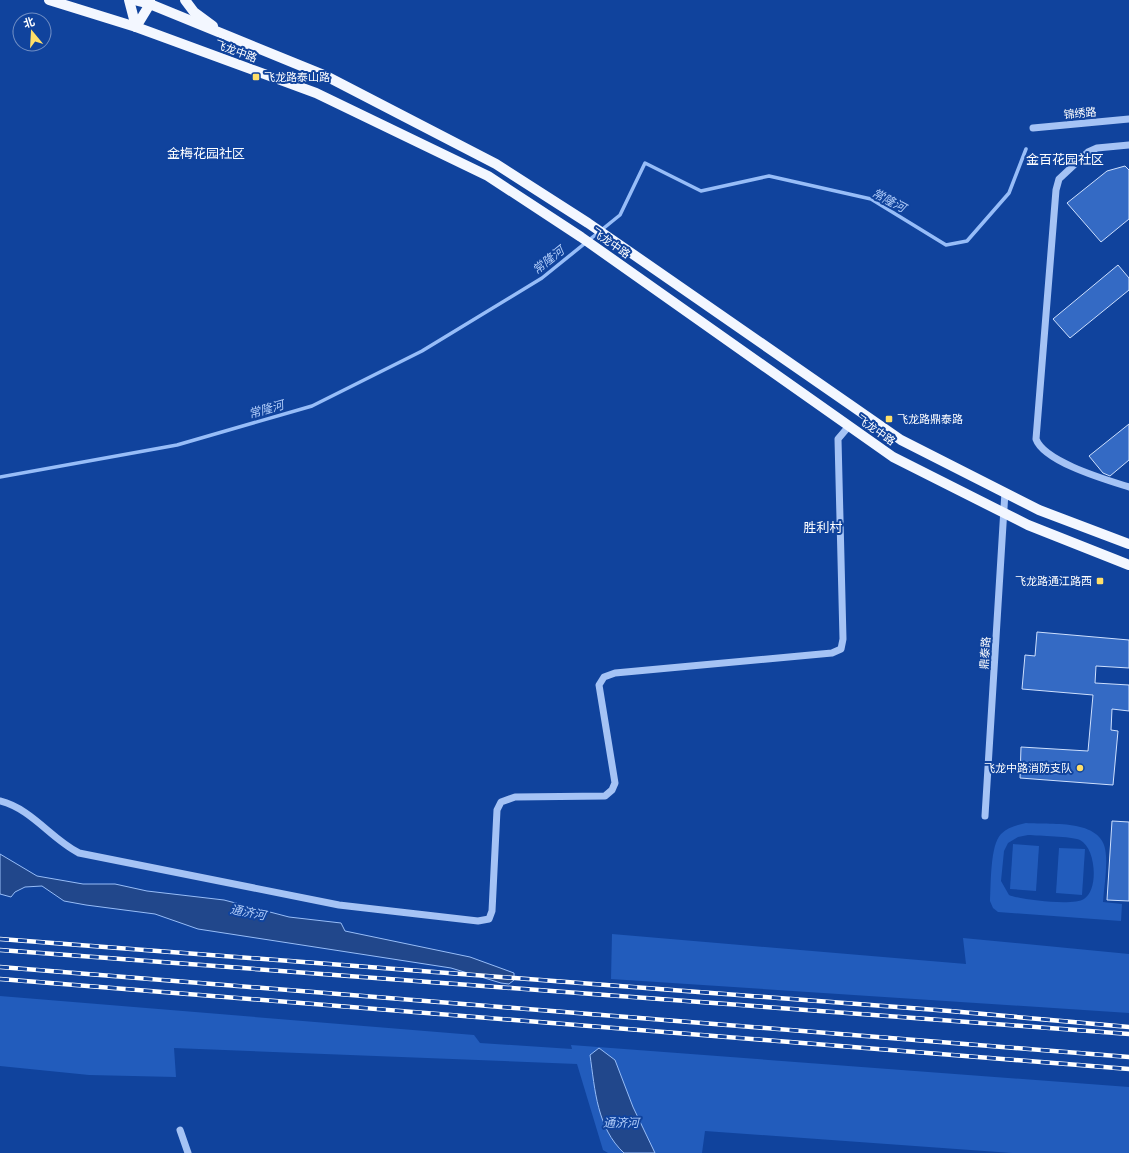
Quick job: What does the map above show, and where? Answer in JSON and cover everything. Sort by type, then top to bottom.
[{"type":"main road","name":"飞龙中路","points":[[49,0],[136,27],[316,93],[488,176],[594,245],[893,457],[1028,526],[1129,565]]},
{"type":"main road","points":[[129,0],[136,27]]},
{"type":"main road","name":"飞龙中路","points":[[134,0],[150,2],[326,76],[490,161],[606,235],[901,440],[1039,510],[1129,544]]},
{"type":"main road","points":[[185,0],[194,12],[228,36]]},
{"type":"main road","points":[[136,27],[150,2]]},
{"type":"street","name":"锦绣路","points":[[1033,128],[1129,119]]},
{"type":"street","points":[[1129,145],[1097,148],[1088,152],[1059,179],[1056,190],[1036,439],[1039,446],[1048,454],[1087,474],[1129,487]]},
{"type":"street","points":[[0,801],[20,808],[67,847],[79,853],[339,905],[478,921],[489,919],[492,911],[497,810],[501,802],[515,797],[605,796],[612,790],[615,783],[599,685],[604,677],[615,673],[832,653],[841,649],[843,639],[838,439],[849,426]]},
{"type":"street","name":"鼎泰路","points":[[985,816],[1005,514],[1005,492]]},
{"type":"street","points":[[180,1130],[188,1153]]},
{"type":"shaded area","points":[[1026,823],[1063,824],[1076,826],[1088,829],[1097,835],[1104,844],[1106,856],[1103,902],[1122,904],[1121,921],[998,912],[993,908],[990,901],[991,876],[993,856],[997,839],[1007,830]],"holes":[[[1028,835],[1076,839],[1085,844],[1092,860],[1094,878],[1089,894],[1084,899],[1070,902],[1059,902],[1035,900],[1009,895],[1001,881],[1004,851],[1008,843],[1018,837]]]},
{"type":"shaded area","points":[[1013,844],[1039,846],[1036,891],[1010,889]]},
{"type":"shaded area","points":[[1059,848],[1085,849],[1082,895],[1056,893]]},
{"type":"shaded area","points":[[612,934],[966,964],[963,938],[1129,954],[1129,1013],[611,979]]},
{"type":"shaded area","points":[[0,996],[474,1035],[480,1043],[572,1049],[571,1045],[1129,1087],[1129,1153],[1012,1153],[705,1131],[702,1153],[608,1153],[603,1150],[577,1064],[174,1048],[176,1077],[89,1075],[0,1066]]},
{"type":"water","points":[[0,854],[37,876],[83,884],[115,884],[147,891],[224,900],[289,917],[341,923],[345,931],[470,957],[514,973],[514,980],[509,984],[501,983],[451,968],[198,929],[155,914],[64,901],[42,886],[25,887],[15,892],[11,897],[0,894]]},
{"type":"water","name":"通济河","points":[[599,1048],[615,1060],[633,1107],[655,1153],[624,1153],[608,1132],[599,1108],[590,1055]]},
{"type":"building","points":[[1125,166],[1129,170],[1129,219],[1101,242],[1067,203],[1107,171]]},
{"type":"building","points":[[1118,265],[1129,278],[1129,290],[1070,338],[1053,319]]},
{"type":"building","points":[[1129,424],[1129,460],[1110,476],[1103,473],[1089,456]]},
{"type":"building","points":[[1037,632],[1129,640],[1129,668],[1096,666],[1095,683],[1129,685],[1129,711],[1112,709],[1111,730],[1118,731],[1113,785],[1020,778],[1021,747],[1088,751],[1093,695],[1022,689],[1025,655],[1035,656]]},
{"type":"building","points":[[1112,821],[1129,822],[1129,901],[1107,900]]},
{"type":"waterway","name":"常隆河","points":[[0,477],[177,445],[312,406],[422,351],[542,278],[620,215],[645,163],[701,191],[769,176],[871,199],[946,245],[967,241],[1009,193],[1026,149]]},
{"type":"railway","points":[[0,939],[950,1011],[1129,1027]]},
{"type":"railway","points":[[0,950],[1129,1034]]},
{"type":"railway","points":[[0,967],[1129,1057]]},
{"type":"railway","points":[[0,979],[1129,1069]]},
{"type":"place","name":"飞龙路泰山路","points":[[256,77]]},
{"type":"place","name":"飞龙路鼎泰路","points":[[889,419]]},
{"type":"place","name":"飞龙路通江路西","points":[[1100,581]]},
{"type":"place","name":"飞龙中路消防支队","points":[[1080,768]]},
{"type":"district","name":"金梅花园社区","points":[[206,153]]},
{"type":"district","name":"金百花园社区","points":[[1065,159]]},
{"type":"district","name":"胜利村","points":[[823,527]]}]
